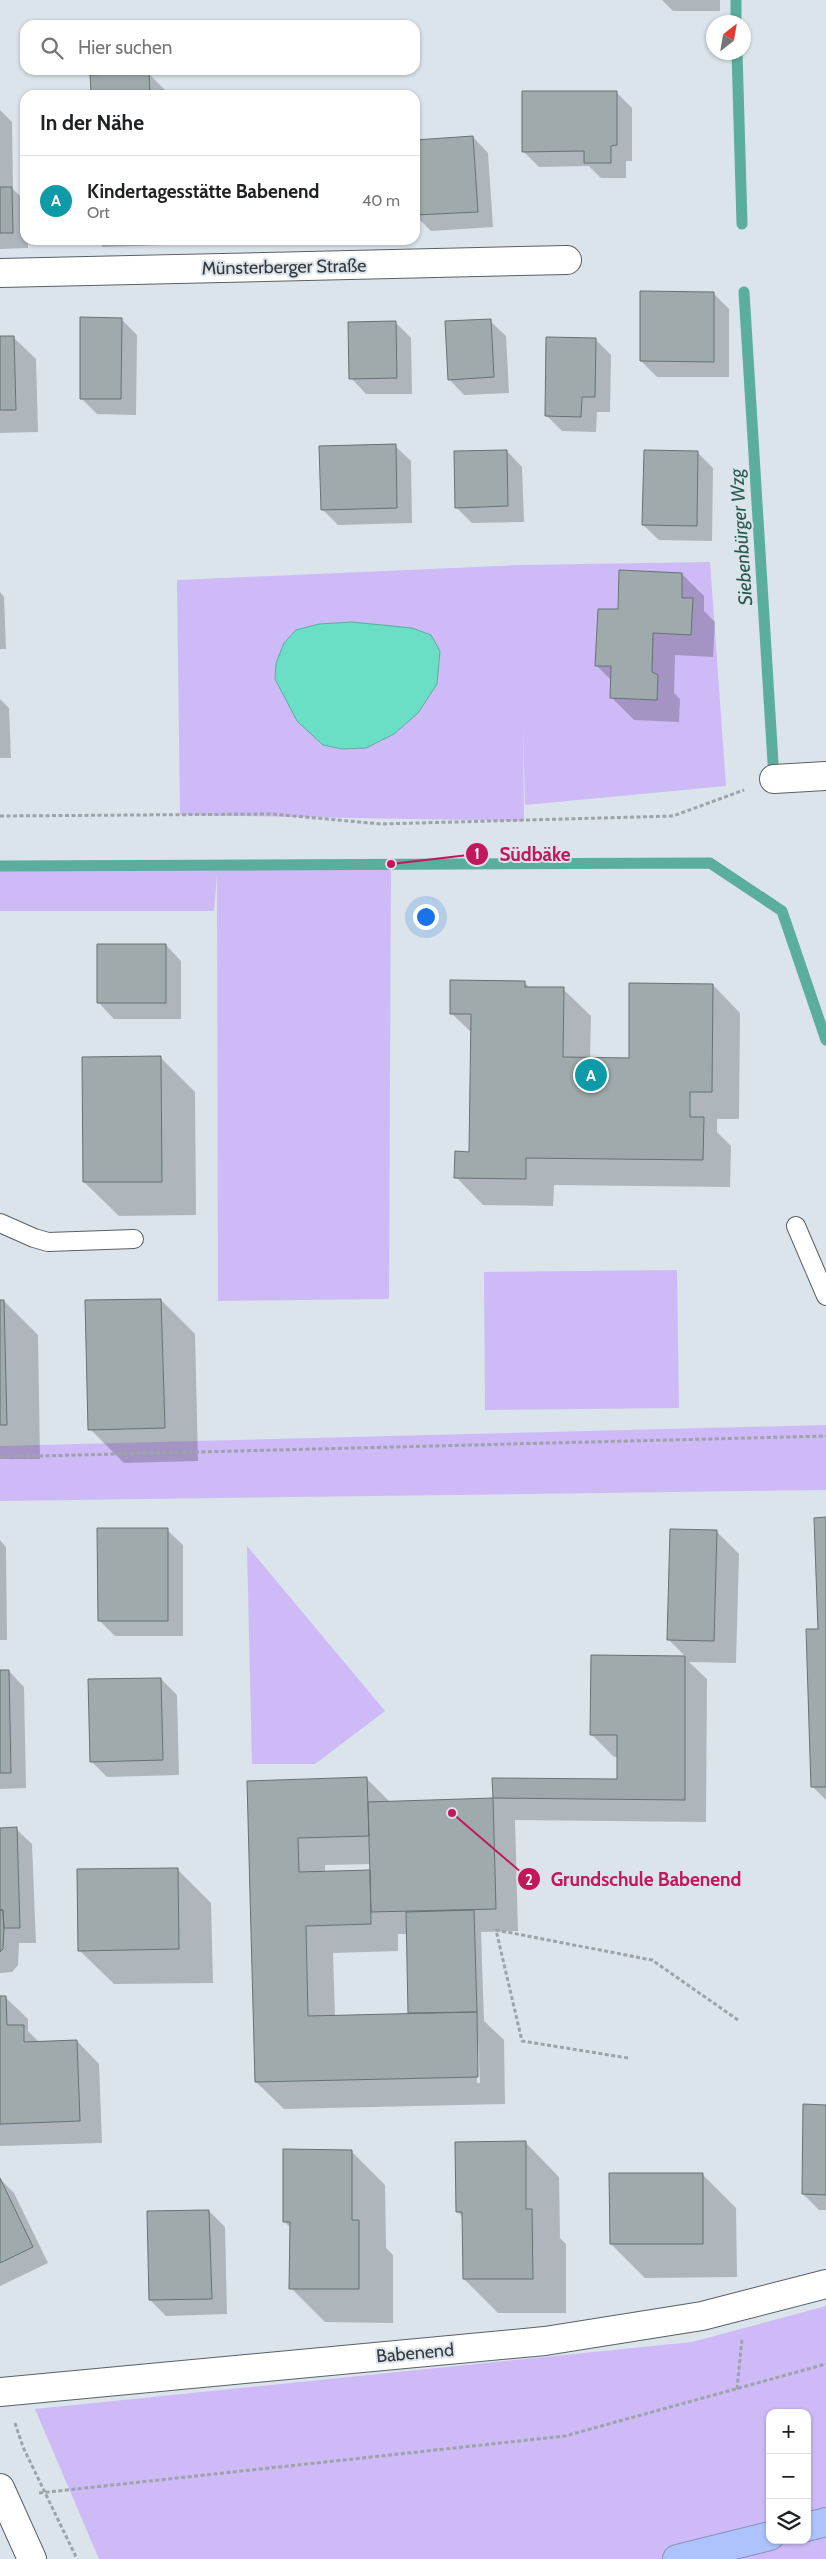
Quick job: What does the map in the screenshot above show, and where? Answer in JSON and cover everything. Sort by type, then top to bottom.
[{"type":"highway","points":[[811,2526],[826,2522]]},
{"type":"highway","points":[[677,2559],[766,2537]]},
{"type":"street","name":"Münsterberger Straße","points":[[0,273],[567,260]]},
{"type":"street","points":[[774,779],[826,776]]},
{"type":"street","name":"Babenend","points":[[1,2392],[545,2341],[702,2316],[826,2284]]},
{"type":"street","points":[[2,2492],[32,2559]]},
{"type":"lane","points":[[0,1223],[48,1242],[134,1240]]},
{"type":"lane","points":[[796,1226],[826,1296]]},
{"type":"path","points":[[0,816],[272,814],[381,824],[673,816],[774,779]]},
{"type":"path","points":[[0,1457],[826,1436]]},
{"type":"path","points":[[628,2058],[522,2041],[496,1930],[652,1960],[738,2020]]},
{"type":"path","points":[[737,2389],[746,2305]]},
{"type":"path","points":[[2,2492],[45,2492],[565,2436],[826,2364]]},
{"type":"path","points":[[1,2392],[23,2447],[77,2559]]},
{"type":"shaded area","points":[[710,562],[726,786],[525,805],[523,721],[524,821],[180,815],[177,580],[521,565]],"holes":[[[352,622],[412,628],[394,734],[319,624]]]},
{"type":"shaded area","points":[[352,622],[412,628],[431,635],[440,651],[437,684],[418,713],[394,734],[366,748],[342,749],[323,745],[297,721],[275,679],[276,663],[284,643],[296,630],[319,624]]},
{"type":"shaded area","points":[[391,864],[389,1299],[218,1301],[217,875],[214,911],[0,911],[0,866]]},
{"type":"shaded area","points":[[677,1270],[679,1408],[485,1410],[484,1272]]},
{"type":"shaded area","points":[[826,1425],[826,1490],[0,1501],[0,1446]]},
{"type":"shaded area","points":[[247,1546],[385,1711],[315,1764],[252,1764]]},
{"type":"shaded area","points":[[826,2306],[826,2559],[99,2559],[35,2409],[692,2342]]},
{"type":"building","points":[[90,75],[149,75],[150,90],[91,90]]},
{"type":"building","points":[[522,91],[617,91],[617,145],[611,146],[611,163],[584,163],[584,151],[522,152]]},
{"type":"building","points":[[473,136],[478,212],[420,215],[420,140]]},
{"type":"building","points":[[0,187],[12,187],[13,233],[0,233]]},
{"type":"building","points":[[640,291],[714,292],[714,362],[640,361]]},
{"type":"building","points":[[80,317],[122,318],[121,399],[80,399]]},
{"type":"building","points":[[491,319],[494,377],[448,380],[445,321]]},
{"type":"building","points":[[396,321],[397,378],[349,379],[348,322]]},
{"type":"building","points":[[0,336],[14,336],[16,410],[0,410]]},
{"type":"building","points":[[546,337],[596,338],[595,397],[582,397],[581,417],[545,416]]},
{"type":"building","points":[[396,444],[397,508],[321,510],[319,446]]},
{"type":"building","points":[[507,450],[508,506],[455,508],[454,451]]},
{"type":"building","points":[[644,450],[698,451],[697,526],[642,525]]},
{"type":"building","points":[[619,570],[682,573],[682,598],[693,598],[691,635],[653,633],[652,672],[658,675],[657,700],[610,698],[611,666],[595,666],[598,609],[618,609]]},
{"type":"building","points":[[97,944],[166,944],[166,1003],[97,1003]]},
{"type":"building","points":[[450,980],[525,981],[525,987],[564,987],[563,1057],[629,1058],[629,983],[713,984],[712,1092],[690,1092],[690,1117],[704,1117],[703,1160],[526,1158],[526,1179],[454,1178],[455,1151],[469,1152],[471,1014],[450,1014]]},
{"type":"building","points":[[161,1056],[162,1182],[83,1182],[82,1057]]},
{"type":"building","points":[[161,1299],[165,1428],[88,1430],[85,1300]]},
{"type":"building","points":[[0,1300],[4,1300],[7,1425],[0,1425]]},
{"type":"building","points":[[826,1517],[826,1787],[811,1787],[806,1629],[818,1629],[814,1518]]},
{"type":"building","points":[[97,1528],[168,1528],[168,1621],[98,1621]]},
{"type":"building","points":[[670,1529],[717,1530],[714,1641],[667,1640]]},
{"type":"building","points":[[591,1655],[685,1656],[685,1800],[493,1798],[492,1778],[617,1779],[617,1735],[590,1735]]},
{"type":"building","points":[[0,1670],[9,1670],[11,1773],[0,1773]]},
{"type":"building","points":[[161,1678],[163,1760],[90,1762],[88,1679]]},
{"type":"building","points":[[367,1777],[369,1836],[298,1838],[299,1872],[370,1870],[371,1924],[306,1926],[308,2016],[477,2012],[478,2077],[255,2082],[247,1781]]},
{"type":"building","points":[[493,1798],[496,1909],[371,1912],[368,1802]]},
{"type":"building","points":[[17,1827],[20,1928],[4,1928],[3,1910],[0,1910],[0,1828]]},
{"type":"building","points":[[178,1868],[179,1949],[78,1951],[77,1869]]},
{"type":"building","points":[[0,1910],[3,1910],[4,1928],[3,1949],[0,1952]]},
{"type":"building","points":[[474,1910],[477,2012],[408,2013],[406,1912]]},
{"type":"building","points":[[0,1996],[6,1996],[7,2025],[24,2025],[24,2042],[77,2040],[80,2121],[0,2124]]},
{"type":"building","points":[[803,2104],[826,2105],[826,2195],[802,2194]]},
{"type":"building","points":[[526,2141],[526,2209],[532,2209],[533,2279],[463,2279],[462,2212],[456,2212],[455,2142]]},
{"type":"building","points":[[283,2149],[352,2150],[352,2220],[359,2220],[359,2289],[289,2289],[290,2222],[283,2222]]},
{"type":"building","points":[[609,2173],[703,2173],[703,2244],[610,2244]]},
{"type":"building","points":[[0,2178],[33,2247],[0,2263]]},
{"type":"building","points":[[209,2210],[212,2299],[149,2300],[147,2211]]},
{"type":"waterway","name":"Siebenbürger Wzg","points":[[736,0],[736,15]]},
{"type":"waterway","name":"Siebenbürger Wzg","points":[[737,60],[742,224]]},
{"type":"waterway","name":"Siebenbürger Wzg","points":[[744,292],[774,779]]},
{"type":"waterway","points":[[0,866],[710,863],[782,911],[826,1040]]},
{"type":"place","name":"Südbäke","points":[[391,864]]},
{"type":"place","name":"Kindertagesstätte Babenend","points":[[591,1075]]},
{"type":"place","name":"Grundschule Babenend","points":[[452,1813]]}]
